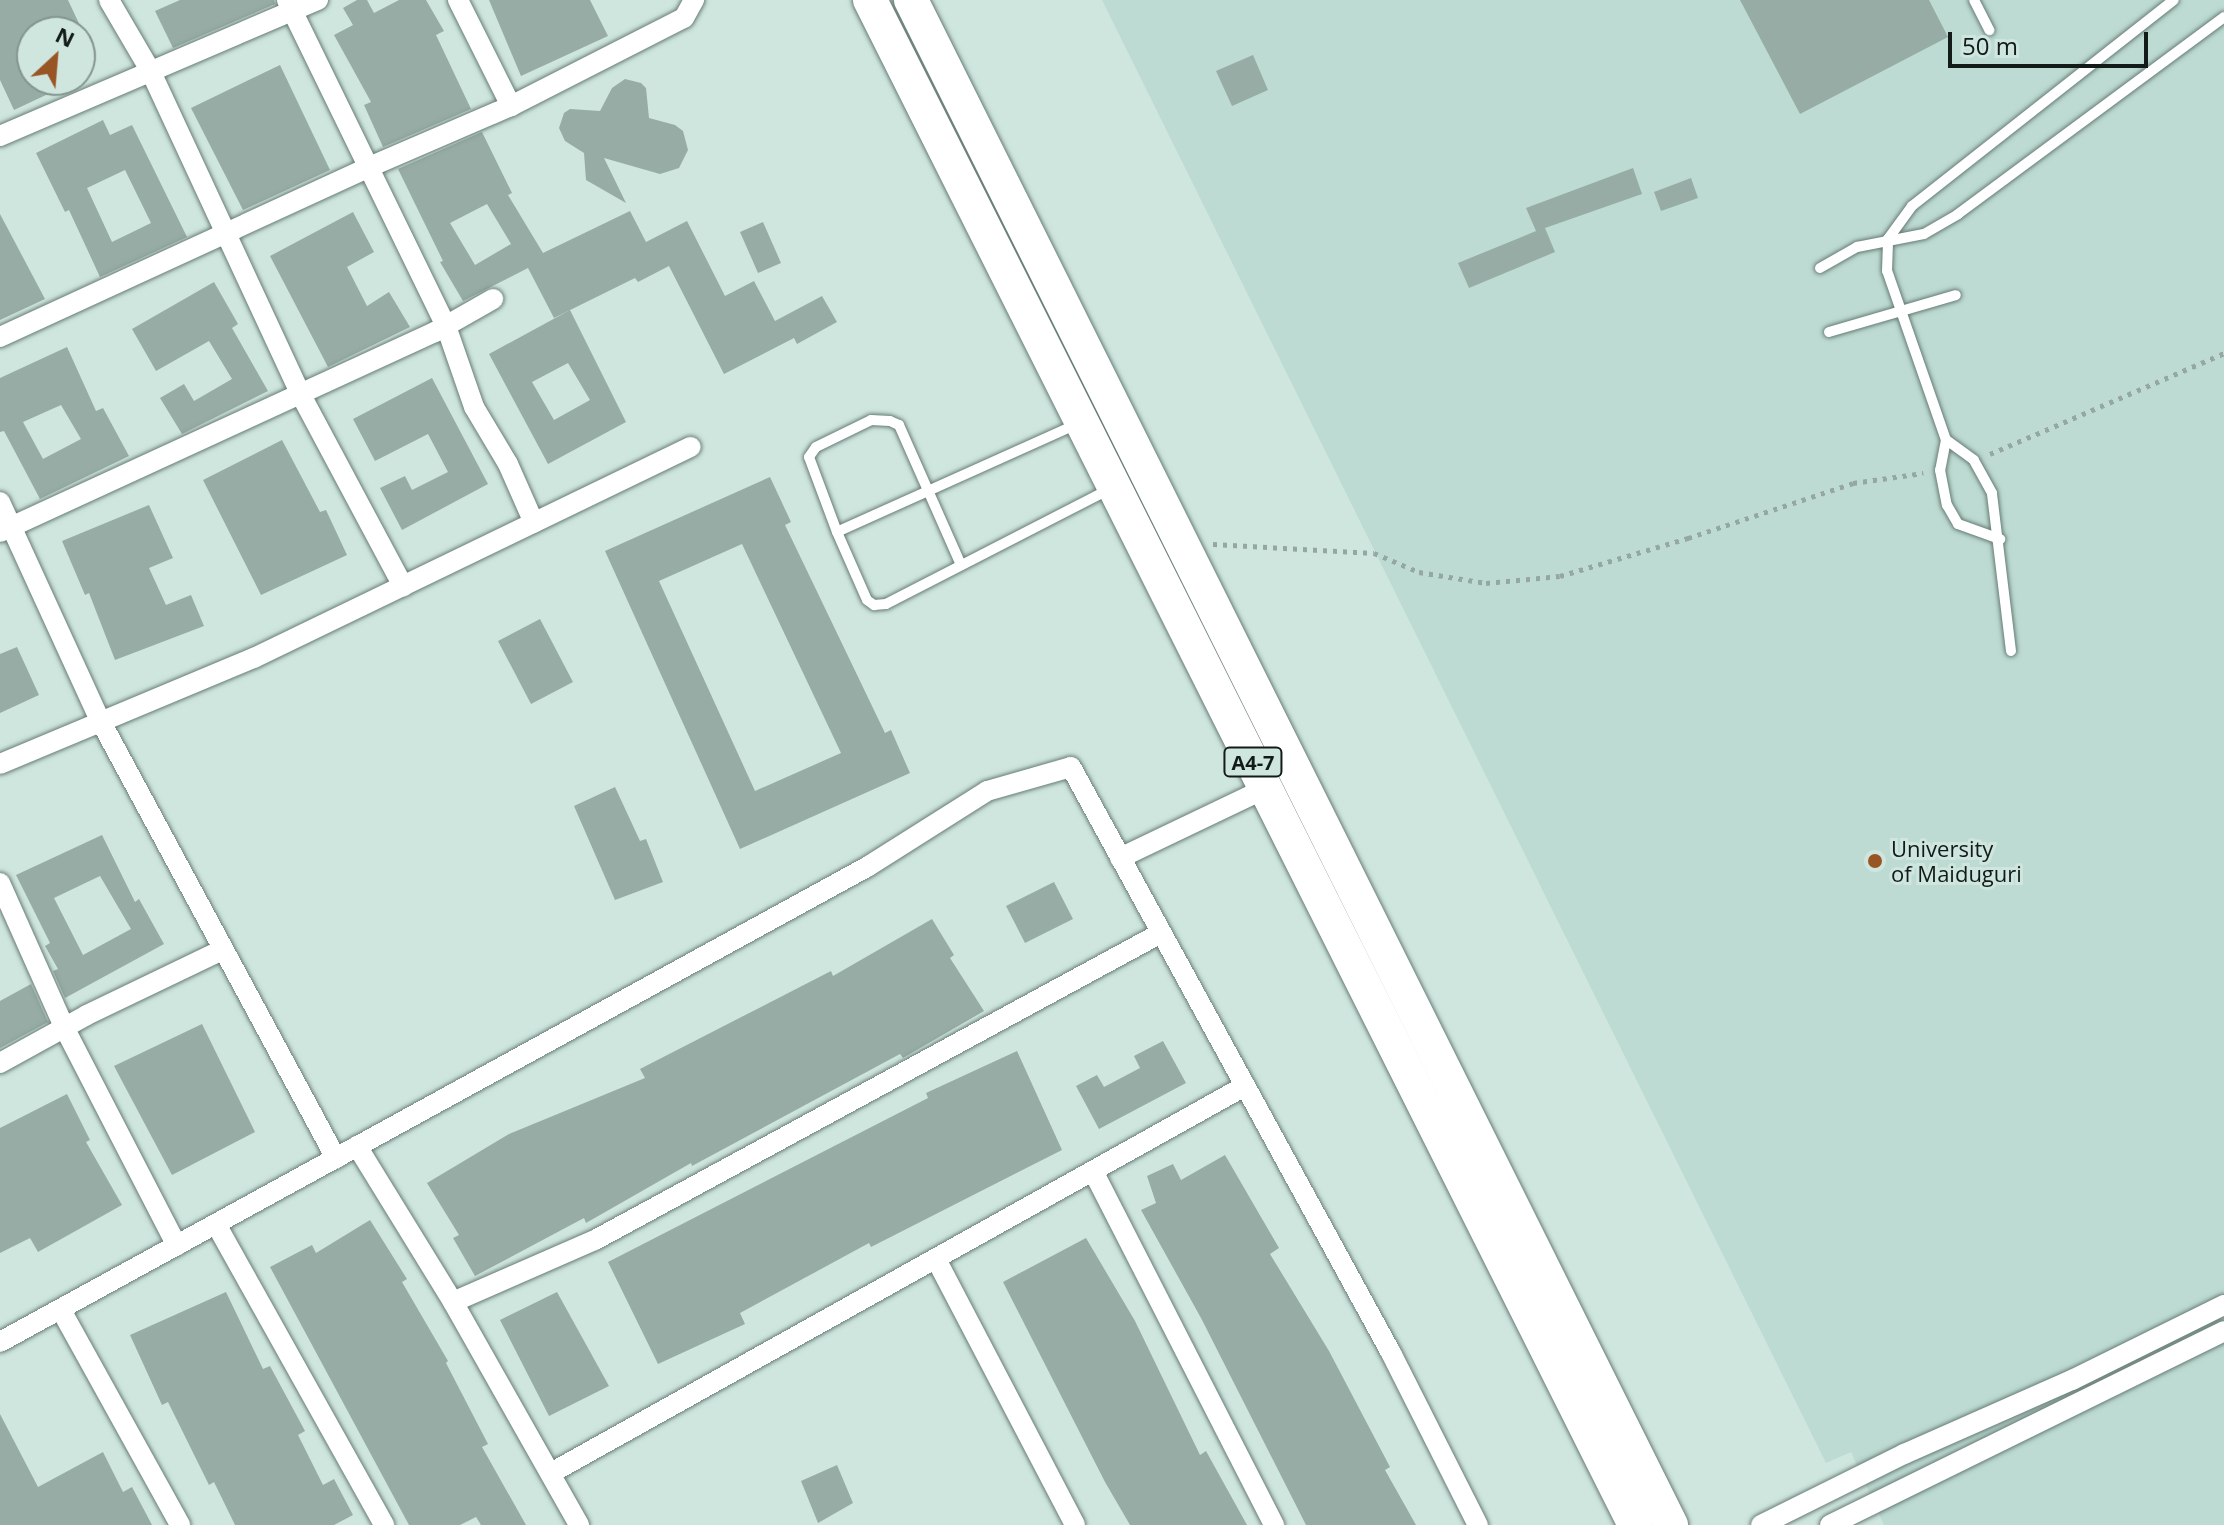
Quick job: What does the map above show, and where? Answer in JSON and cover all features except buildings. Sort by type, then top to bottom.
[{"type":"highway","name":"A4-7","points":[[870,0],[1635,1525]]},
{"type":"highway","name":"A4-7","points":[[911,0],[1671,1525]]},
{"type":"street","points":[[109,0],[151,72],[301,395],[403,586]]},
{"type":"street","points":[[0,136],[151,72],[290,6],[318,0]]},
{"type":"street","points":[[458,0],[511,106]]},
{"type":"street","points":[[0,337],[228,235],[367,168],[511,106],[684,18],[694,0]]},
{"type":"street","points":[[290,6],[446,326],[474,407],[508,464],[534,523]]},
{"type":"street","points":[[6,529],[301,395],[446,326],[493,299]]},
{"type":"street","points":[[0,764],[254,658],[691,447]]},
{"type":"street","points":[[0,502],[6,529],[100,720],[336,1158]]},
{"type":"street","points":[[0,1342],[867,867],[987,791],[1071,767],[1391,1353],[1478,1525]]},
{"type":"street","points":[[1120,858],[1266,788]]},
{"type":"street","points":[[0,883],[64,1027],[177,1246]]},
{"type":"street","points":[[453,1302],[595,1240],[1161,933]]},
{"type":"street","points":[[0,1063],[64,1027],[222,950]]},
{"type":"street","points":[[551,1473],[1245,1086]]},
{"type":"street","points":[[357,1146],[453,1302],[579,1525]]},
{"type":"street","points":[[1093,1171],[1274,1525]]},
{"type":"street","points":[[216,1224],[384,1525]]},
{"type":"street","points":[[936,1259],[1075,1525]]},
{"type":"street","points":[[1761,1525],[1904,1454],[2072,1380],[2224,1305]]},
{"type":"street","points":[[61,1310],[180,1525]]},
{"type":"street","points":[[1830,1525],[2224,1331]]},
{"type":"lane","points":[[1974,0],[1989,30]]},
{"type":"lane","points":[[2000,539],[1958,524],[1947,505],[1940,470],[1946,440],[1887,271],[1888,239],[1912,206],[2174,0]]},
{"type":"lane","points":[[1820,268],[1857,247],[1924,234],[1958,214],[2224,17]]},
{"type":"lane","points":[[1829,332],[1956,295]]},
{"type":"lane","points":[[961,565],[899,425],[871,420],[816,447],[809,457],[837,532],[867,600],[874,605],[886,604],[1115,486]]},
{"type":"lane","points":[[837,532],[1082,422]]},
{"type":"lane","points":[[1946,440],[1974,460],[1992,493],[2000,539],[2011,651]]},
{"type":"path","points":[[1974,460],[2224,353]]},
{"type":"path","points":[[1182,544],[1374,553],[1419,572],[1486,583],[1560,576],[1688,538],[1853,483],[1940,470]]},
{"type":"shaded area","name":"University of Maiduguri","points":[[1102,0],[2224,0],[2224,1525],[1884,1525],[1851,1452],[1826,1463]]},
{"type":"place","name":"University of Maiduguri","points":[[1875,861]]}]
